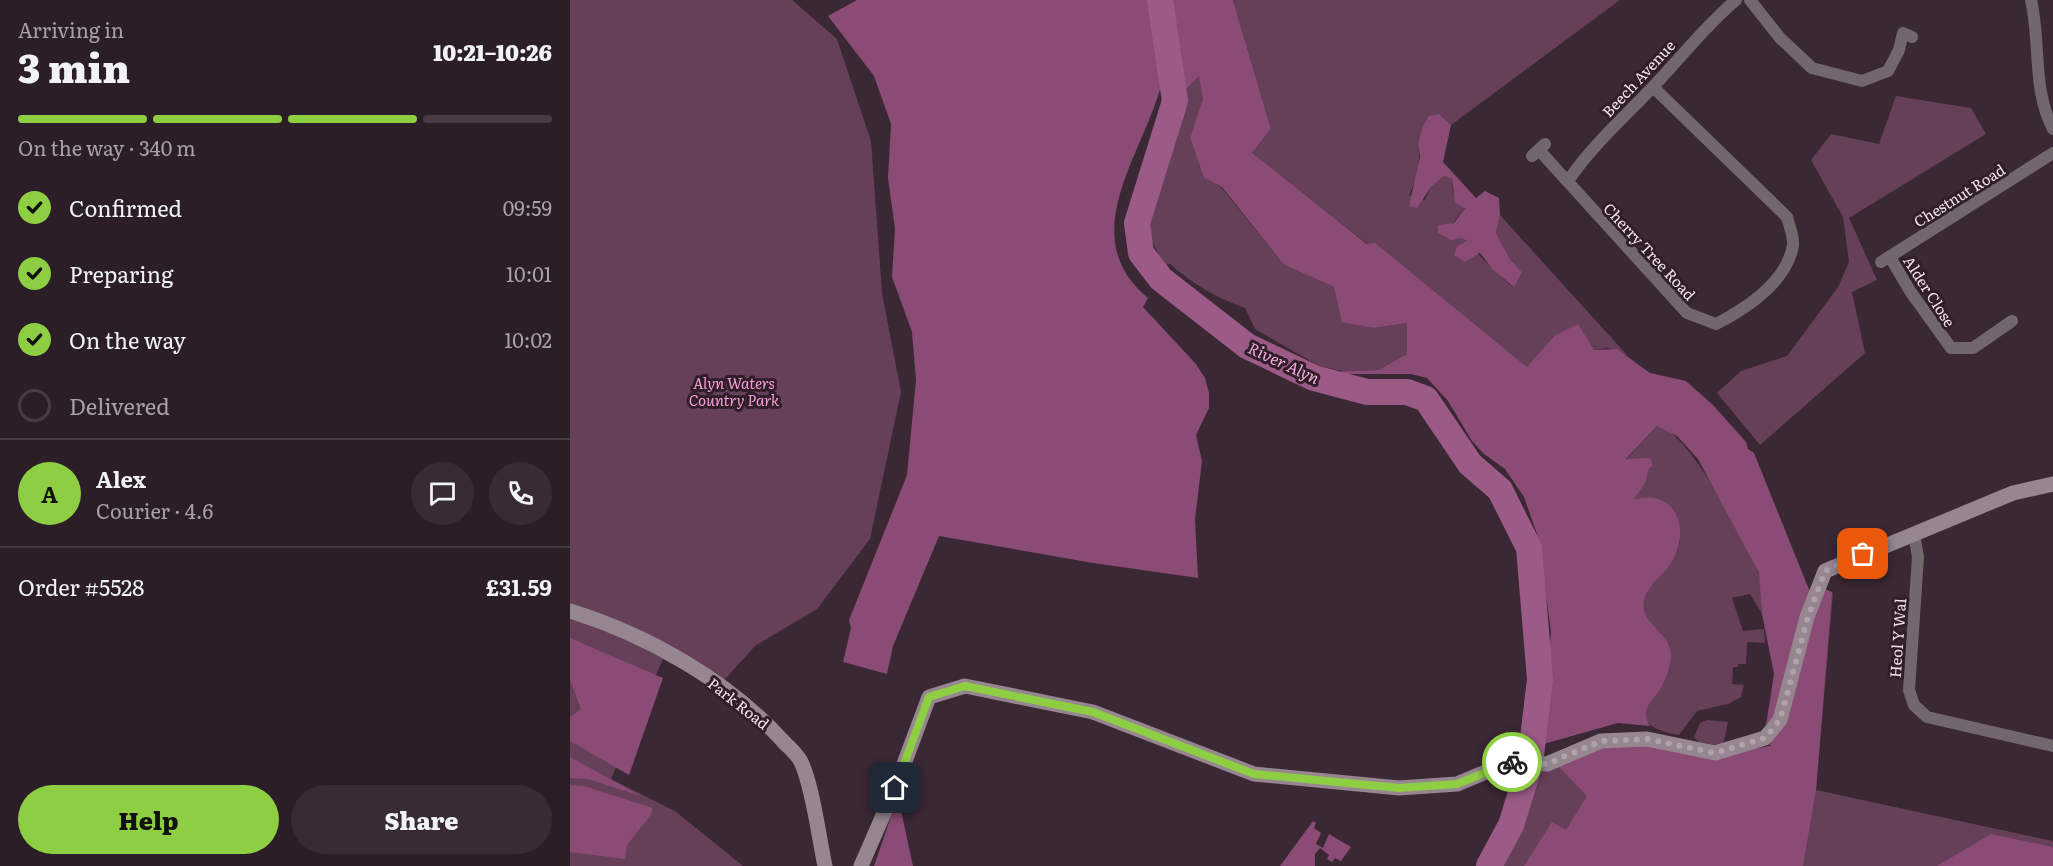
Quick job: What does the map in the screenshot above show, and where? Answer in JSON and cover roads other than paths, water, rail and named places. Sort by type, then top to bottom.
[{"type":"street","name":"Beech Avenue","points":[[1568,181],[1604,136],[1653,87],[1709,23],[1736,0]]},
{"type":"street","points":[[1750,0],[1780,38],[1812,68],[1863,81],[1888,71],[1899,50],[1903,33]]},
{"type":"street","points":[[2031,0],[2036,20],[2040,88],[2053,129]]},
{"type":"street","name":"Cherry Tree Road","points":[[1539,150],[1687,313],[1716,324],[1747,308],[1783,271],[1793,244],[1787,217],[1653,87]]},
{"type":"street","name":"Chestnut Road","points":[[1885,259],[2053,153]]},
{"type":"street","name":"Alder Close","points":[[1885,259],[1951,348],[1973,348],[2007,321]]},
{"type":"street","points":[[861,866],[895,788],[929,697],[965,686],[1093,712],[1254,774],[1399,788],[1457,784],[1512,761],[1547,764],[1601,741],[1647,739],[1715,753],[1765,738],[1780,720],[1808,617],[1825,571],[2013,493],[2053,484]]},
{"type":"street","name":"Heol Y Wal","points":[[1914,534],[1918,557],[1909,690],[1914,705],[1927,717],[2053,746]]},
{"type":"street","name":"Park Road","points":[[570,611],[604,622],[664,652],[719,685],[761,717],[802,762],[825,866]]},
{"type":"waterway","name":"River Alyn","points":[[1160,0],[1175,101],[1137,223],[1141,253],[1161,279],[1247,346],[1314,378],[1367,392],[1407,392],[1426,399],[1470,464],[1500,490],[1529,548],[1540,679],[1530,764],[1511,825],[1489,866]]},
{"type":"park label","name":"Alyn Waters Country Park","points":[[734,390]]}]
